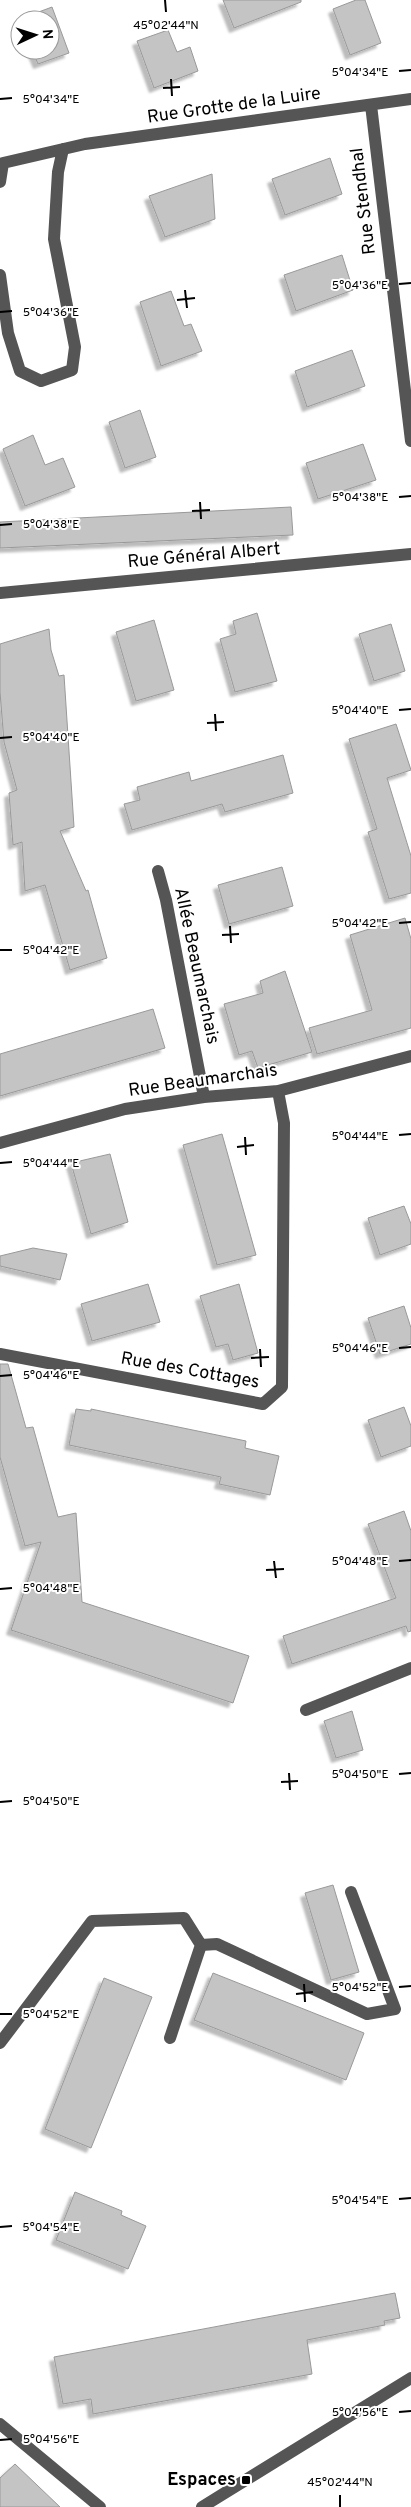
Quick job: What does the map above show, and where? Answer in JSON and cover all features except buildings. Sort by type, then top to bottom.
[{"type":"street","name":"Rue Grotte de la Luire","points":[[0,182],[3,162],[85,144],[411,99]]},
{"type":"street","name":"Rue Stendhal","points":[[370,105],[411,441]]},
{"type":"street","points":[[0,275],[8,333],[20,371],[41,381],[72,370],[75,347],[54,239],[58,172],[63,149]]},
{"type":"street","name":"Rue Général Albert","points":[[0,593],[411,554]]},
{"type":"street","name":"Allée Beaumarchais","points":[[158,871],[166,900],[204,1097]]},
{"type":"street","name":"Rue Beaumarchais","points":[[0,1143],[125,1109],[204,1097],[278,1090],[411,1056]]},
{"type":"street","name":"Rue des Cottages","points":[[0,1354],[263,1404],[282,1387],[284,1123],[278,1090]]},
{"type":"street","points":[[306,1710],[411,1668]]},
{"type":"street","points":[[201,1945],[216,1944],[367,2014],[395,2008],[351,1892]]},
{"type":"street","points":[[0,2043],[92,1921],[184,1918],[201,1945]]},
{"type":"street","points":[[170,2038],[201,1945]]},
{"type":"street","points":[[202,2507],[411,2378]]},
{"type":"street","points":[[0,2424],[100,2507]]},
{"type":"place","name":"Espaces","points":[[246,2480]]}]
